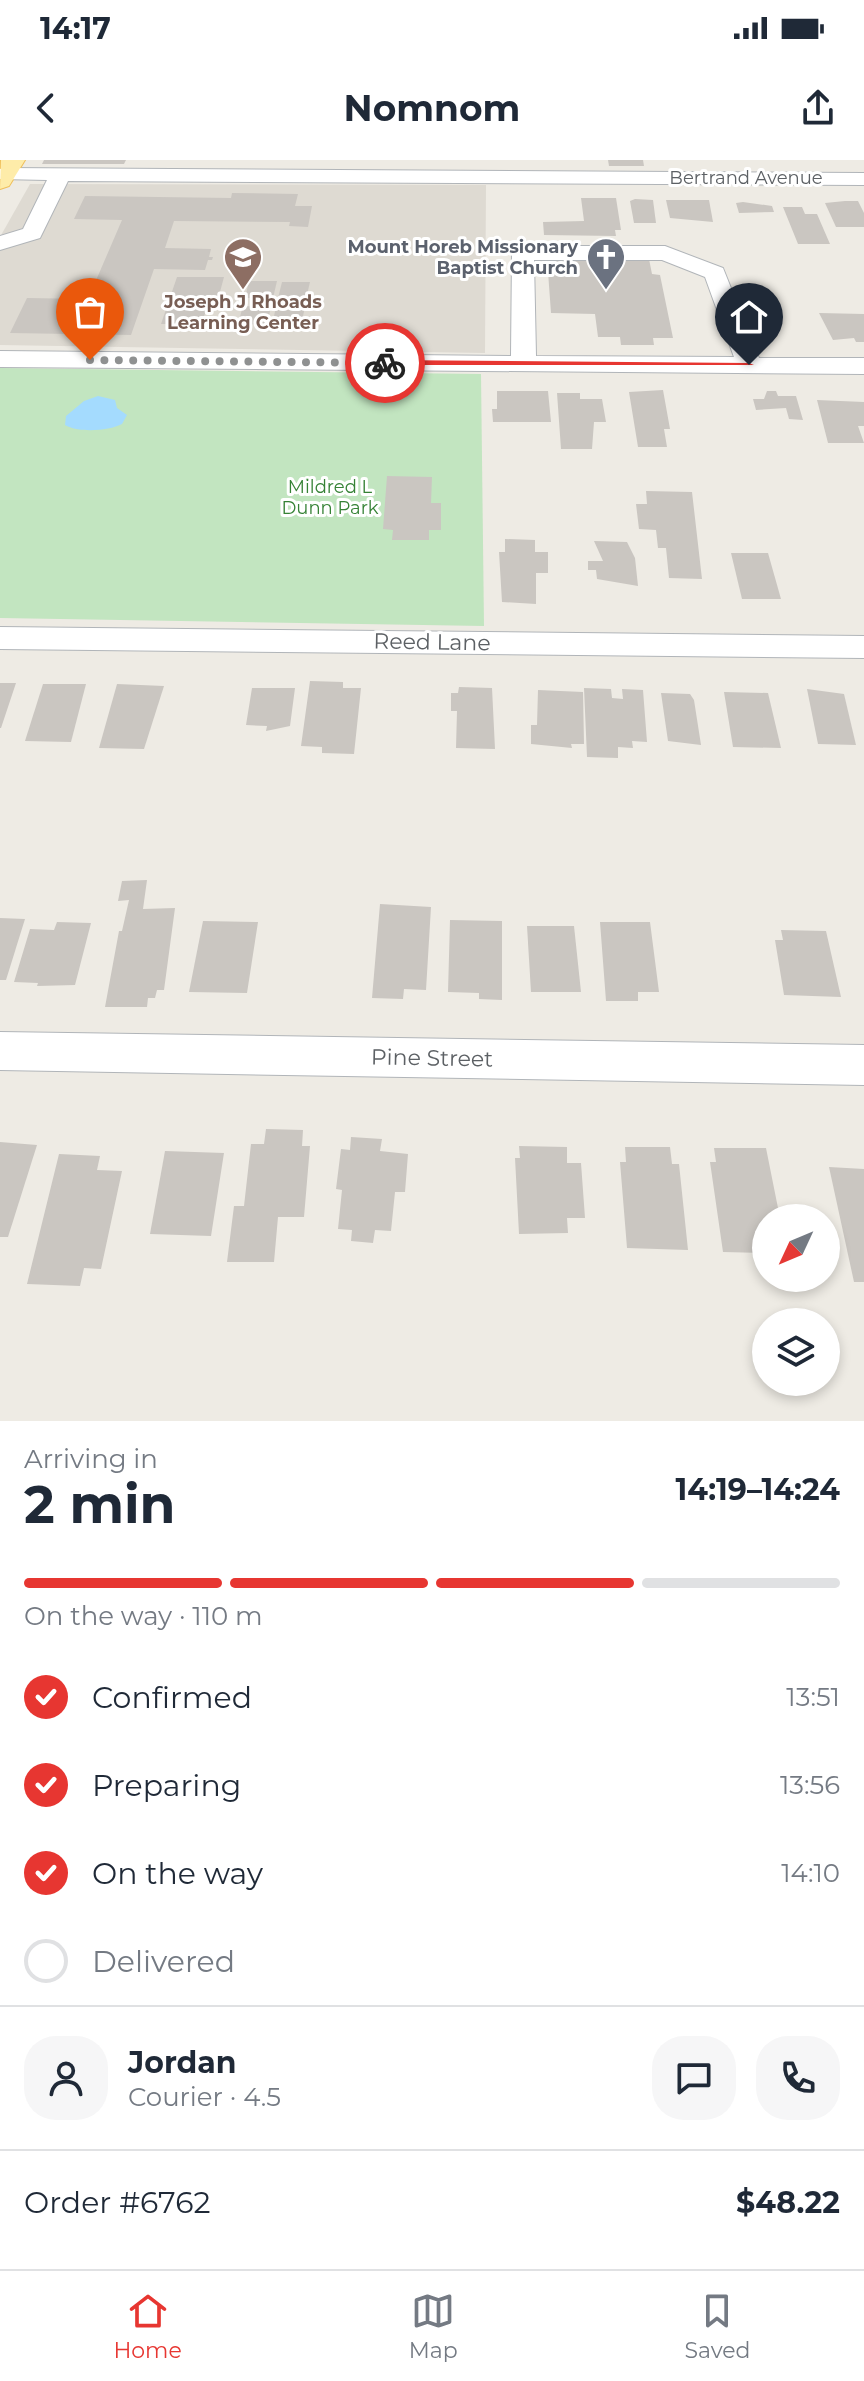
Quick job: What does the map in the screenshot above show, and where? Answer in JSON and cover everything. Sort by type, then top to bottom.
[{"type":"street","name":"Bertrand Avenue","points":[[61,174],[106,174],[107,184],[119,189],[175,190],[206,186],[213,175],[245,167],[688,169],[864,179]]},
{"type":"street","points":[[0,243],[32,233],[61,174],[6,171]]},
{"type":"street","points":[[524,363],[523,253],[665,253],[715,273],[749,365]]},
{"type":"street","points":[[0,359],[864,366]]},
{"type":"street","name":"Reed Lane","points":[[0,638],[864,647]]},
{"type":"street","name":"Pine Street","points":[[0,1051],[864,1065]]},
{"type":"shaded area","name":"Joseph J Rhoads Learning Center","points":[[30,184],[486,185],[485,353],[0,345],[0,237]]},
{"type":"green space","name":"Mildred L Dunn Park","points":[[0,368],[481,374],[484,626],[0,618]]},
{"type":"water","points":[[98,396],[115,400],[117,408],[127,415],[122,424],[94,430],[65,425],[66,416],[84,401]]},
{"type":"building","points":[[44,160],[126,160],[124,164],[42,164]]},
{"type":"building","points":[[608,160],[643,160],[644,166],[609,166]]},
{"type":"building","points":[[232,193],[298,194],[295,206],[312,206],[308,227],[289,226],[290,222],[174,221],[165,248],[211,249],[209,257],[213,257],[212,260],[208,260],[205,270],[154,269],[131,335],[10,333],[27,298],[88,299],[122,220],[74,219],[85,196],[231,198]]},
{"type":"building","points":[[581,198],[616,198],[621,230],[615,230],[616,236],[544,235],[543,222],[584,221]]},
{"type":"building","points":[[653,200],[656,223],[634,223],[630,201]]},
{"type":"building","points":[[666,200],[709,200],[713,222],[670,218]]},
{"type":"building","points":[[858,201],[864,213],[864,227],[836,227],[825,203]]},
{"type":"building","points":[[736,203],[772,206],[774,212],[739,213]]},
{"type":"building","points":[[783,207],[802,207],[805,214],[817,214],[830,244],[798,244]]},
{"type":"building","name":"Mount Horeb Missionary Baptist Church","points":[[547,258],[649,259],[652,274],[660,275],[673,338],[653,338],[654,345],[621,345],[620,337],[598,337],[595,314],[551,313]]},
{"type":"building","points":[[177,277],[224,277],[217,303],[209,303],[201,324],[161,324]]},
{"type":"building","points":[[249,281],[277,281],[273,298],[245,298]]},
{"type":"building","points":[[282,282],[310,282],[306,299],[278,298]]},
{"type":"building","points":[[243,306],[271,307],[267,325],[238,324]]},
{"type":"building","points":[[276,307],[305,307],[301,325],[272,325]]},
{"type":"building","points":[[819,313],[864,314],[864,342],[856,342],[854,338],[833,340]]},
{"type":"building","points":[[663,390],[670,429],[664,429],[667,447],[638,447],[629,392]]},
{"type":"building","points":[[497,391],[548,391],[551,422],[493,422],[492,409],[497,409]]},
{"type":"building","points":[[767,391],[776,391],[778,396],[796,396],[803,420],[789,419],[786,408],[756,410],[753,399],[764,399]]},
{"type":"building","points":[[557,393],[580,393],[580,399],[602,399],[606,422],[594,422],[592,449],[561,449]]},
{"type":"building","points":[[817,400],[864,402],[864,426],[858,426],[864,443],[828,443]]},
{"type":"building","points":[[387,476],[432,477],[431,503],[441,503],[441,530],[429,530],[429,540],[392,540],[393,530],[383,529]]},
{"type":"building","points":[[646,491],[692,492],[702,579],[669,578],[666,548],[658,548],[656,530],[639,529],[636,504],[647,504]]},
{"type":"building","points":[[505,539],[535,540],[535,552],[548,552],[548,573],[536,573],[536,604],[502,602],[499,552],[505,552]]},
{"type":"building","points":[[594,541],[627,542],[635,558],[638,586],[597,579],[596,570],[588,570],[588,561],[603,561]]},
{"type":"building","points":[[731,553],[768,553],[781,599],[742,599]]},
{"type":"building","points":[[310,681],[343,682],[343,688],[361,688],[354,754],[322,753],[322,747],[301,746]]},
{"type":"building","points":[[0,683],[16,683],[1,728],[0,728]]},
{"type":"building","points":[[43,684],[86,684],[71,742],[25,741]]},
{"type":"building","points":[[117,684],[164,686],[144,749],[99,748]]},
{"type":"building","points":[[459,687],[492,688],[495,749],[456,748],[457,711],[451,711],[451,693],[458,693]]},
{"type":"building","points":[[252,688],[295,688],[290,726],[266,731],[267,726],[246,725]]},
{"type":"building","points":[[584,688],[611,689],[612,698],[623,699],[622,689],[643,690],[647,742],[632,741],[633,748],[618,747],[618,758],[587,757]]},
{"type":"building","points":[[807,689],[844,694],[856,745],[818,744]]},
{"type":"building","points":[[538,690],[583,692],[584,744],[571,744],[572,748],[531,744],[531,725],[537,725]]},
{"type":"building","points":[[724,692],[768,693],[781,748],[733,747]]},
{"type":"building","points":[[661,693],[690,694],[694,700],[701,745],[668,741]]},
{"type":"building","points":[[147,880],[143,909],[175,908],[164,990],[157,990],[155,998],[148,998],[147,1007],[105,1007],[119,931],[122,931],[129,900],[118,901],[122,881]]},
{"type":"building","points":[[380,904],[431,907],[426,990],[404,989],[403,999],[372,998]]},
{"type":"building","points":[[0,918],[25,919],[6,980],[0,980]]},
{"type":"building","points":[[450,920],[502,921],[502,1000],[479,999],[479,993],[448,992]]},
{"type":"building","points":[[203,921],[258,922],[247,993],[189,992]]},
{"type":"building","points":[[57,922],[91,923],[75,985],[37,986],[38,983],[14,982],[30,929],[54,930]]},
{"type":"building","points":[[600,922],[650,922],[659,992],[638,992],[638,1001],[606,1001]]},
{"type":"building","points":[[527,926],[574,926],[581,992],[531,992]]},
{"type":"building","points":[[781,930],[826,931],[841,997],[784,995],[775,940],[783,940]]},
{"type":"building","points":[[266,1129],[303,1130],[302,1146],[310,1146],[304,1217],[278,1217],[274,1262],[227,1262],[234,1206],[244,1206],[251,1144],[264,1144]]},
{"type":"building","points":[[351,1137],[382,1139],[380,1151],[408,1154],[405,1192],[395,1192],[391,1231],[375,1230],[373,1243],[351,1241],[352,1230],[338,1229],[342,1190],[336,1189],[341,1149],[350,1150]]},
{"type":"building","points":[[0,1142],[37,1145],[8,1237],[0,1237]]},
{"type":"building","points":[[519,1146],[567,1147],[567,1163],[581,1163],[585,1218],[567,1218],[568,1233],[519,1234],[515,1158],[520,1158]]},
{"type":"building","points":[[625,1147],[670,1147],[672,1164],[679,1164],[688,1250],[627,1248],[620,1162],[626,1162]]},
{"type":"building","points":[[714,1148],[766,1148],[777,1204],[752,1204],[752,1253],[723,1252],[710,1162],[716,1162]]},
{"type":"building","points":[[165,1151],[224,1153],[211,1236],[150,1234]]},
{"type":"building","points":[[59,1154],[100,1156],[97,1170],[122,1171],[101,1269],[84,1268],[80,1286],[27,1284]]},
{"type":"building","points":[[829,1167],[864,1169],[864,1282],[854,1282],[840,1218],[840,1204],[837,1204]]},
{"type":"way so far","points":[[90,360],[385,363]]},
{"type":"place","name":"Joseph J Rhoads Learning Center","points":[[243,291]]},
{"type":"place","name":"Mount Horeb Missionary Baptist Church","points":[[606,291]]},
{"type":"route","points":[[385,363],[749,365]]}]
